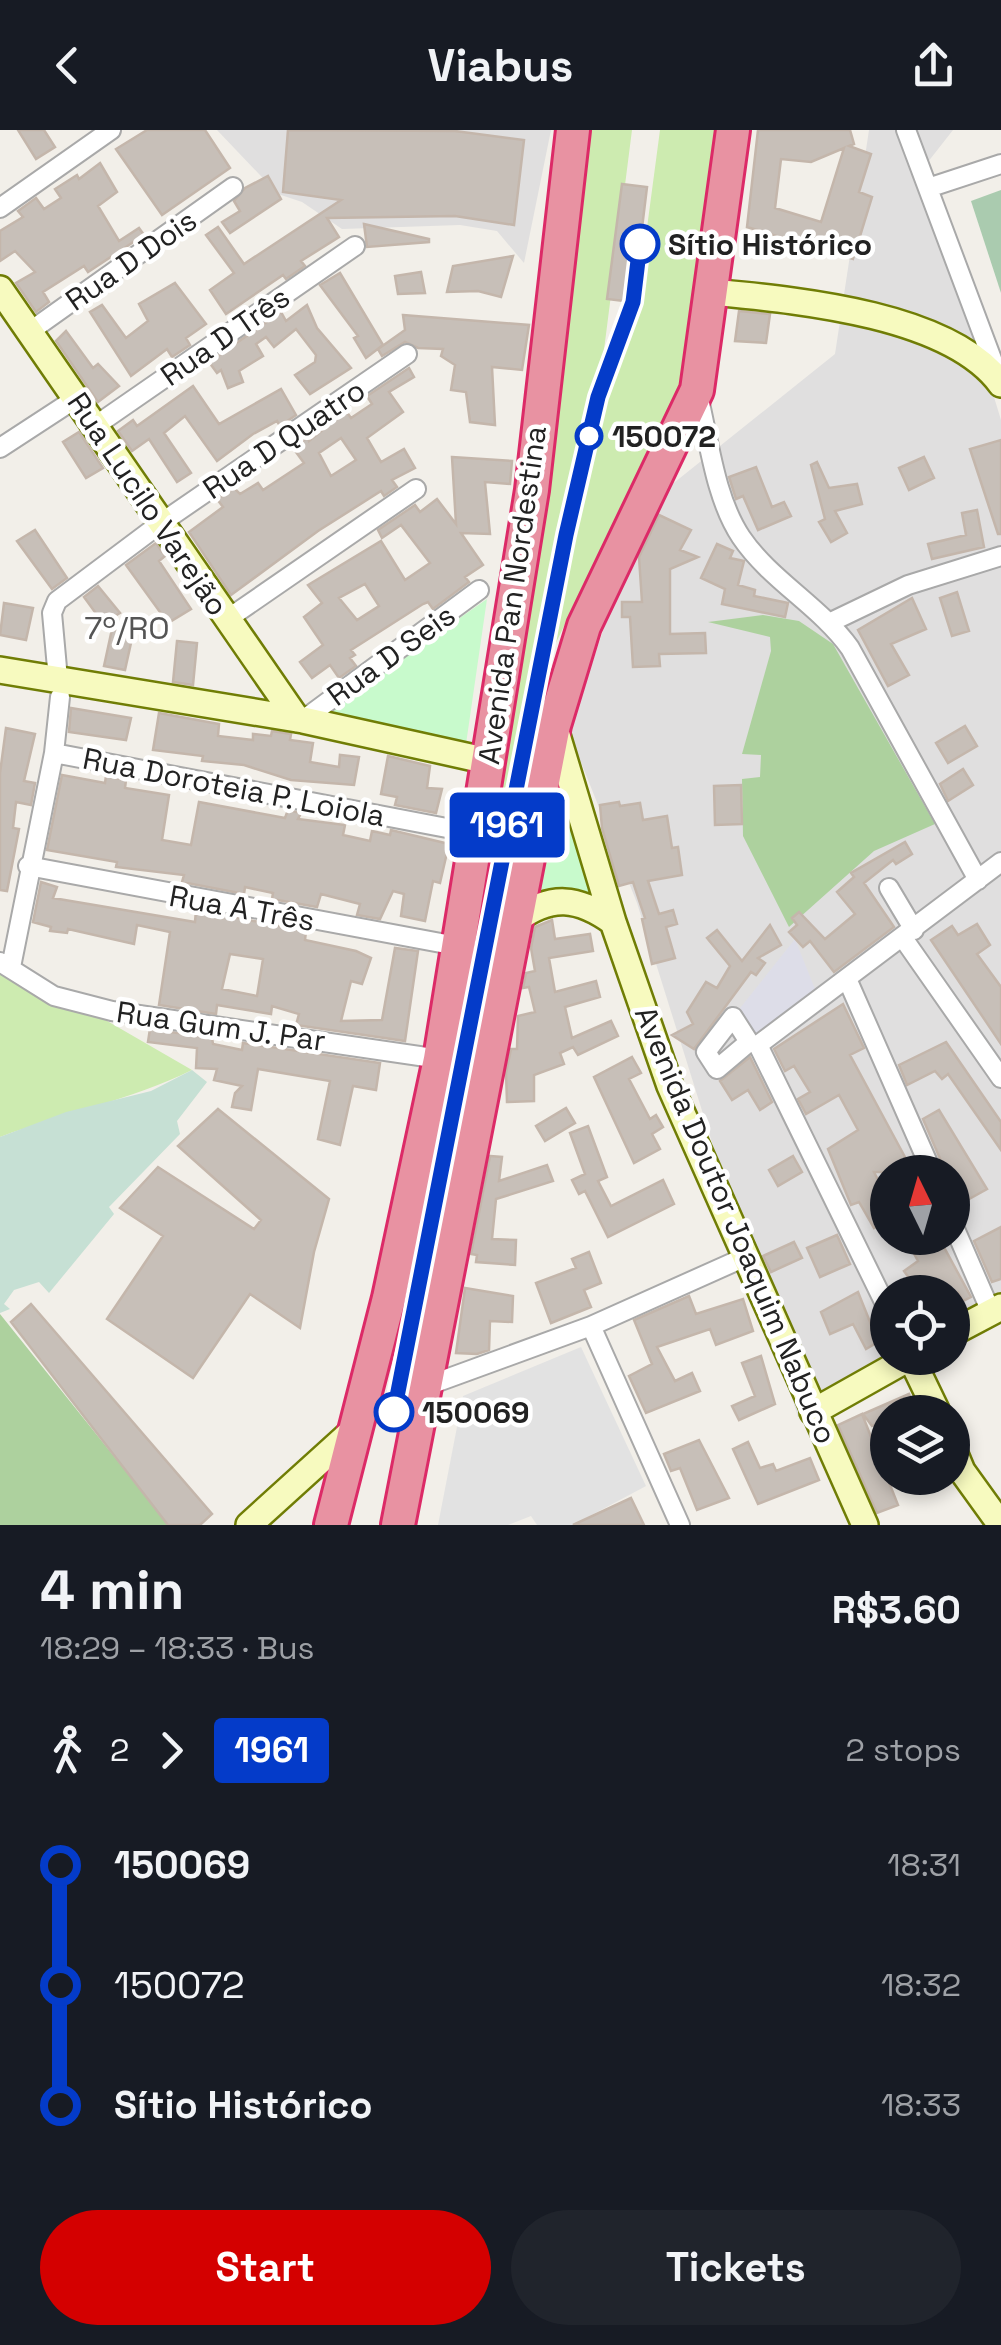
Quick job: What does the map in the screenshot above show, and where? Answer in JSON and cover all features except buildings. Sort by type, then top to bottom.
[{"type":"highway","name":"Avenida Pan Nordestina","points":[[332,1525],[440,1058],[532,490],[573,130]]},
{"type":"highway","name":"Avenida Pan Nordestina","points":[[398,1525],[554,725],[584,626],[697,390],[733,130]]},
{"type":"street","points":[[0,208],[111,130]]},
{"type":"street","points":[[906,130],[1000,382]]},
{"type":"street","points":[[928,188],[1001,164]]},
{"type":"street","name":"Rua D Dois","points":[[29,332],[233,188]]},
{"type":"street","name":"Rua D Três","points":[[95,426],[355,246]]},
{"type":"street","name":"Rua Lucilo Varejão","points":[[0,289],[226,620],[300,719]]},
{"type":"street","points":[[712,292],[812,302],[882,318],[930,335],[1000,382]]},
{"type":"street","name":"Rua D Quatro","points":[[59,688],[53,606],[161,523],[407,354]]},
{"type":"street","points":[[697,390],[720,484],[740,536],[832,622],[850,648],[978,880]]},
{"type":"street","points":[[0,448],[75,398]]},
{"type":"street","points":[[226,620],[416,489]]},
{"type":"street","points":[[832,622],[908,585],[1001,556]]},
{"type":"street","name":"Rua D Seis","points":[[300,719],[479,590]]},
{"type":"street","points":[[0,670],[59,688],[300,719],[488,761]]},
{"type":"street","points":[[6,965],[54,752],[59,688]]},
{"type":"street","name":"Avenida Doutor Joaquim Nabuco","points":[[554,725],[613,922],[670,1086],[743,1258],[865,1525]]},
{"type":"street","name":"Rua Doroteia P. Loiola","points":[[54,752],[474,833]]},
{"type":"street","points":[[871,1275],[758,1045],[848,981],[1001,862]]},
{"type":"street","name":"Rua A Três","points":[[28,866],[457,946]]},
{"type":"street","points":[[889,888],[908,934],[1001,1078]]},
{"type":"street","points":[[516,920],[530,910],[560,900],[584,904],[613,922]]},
{"type":"street","name":"Rua Gum J. Par","points":[[6,965],[54,996],[112,1011],[440,1058]]},
{"type":"street","points":[[848,981],[925,1155]]},
{"type":"street","points":[[969,1255],[996,1309],[970,1323]]},
{"type":"street","points":[[424,1387],[591,1326],[743,1258]]},
{"type":"street","points":[[591,1326],[680,1525]]},
{"type":"street","points":[[813,1412],[879,1375]]},
{"type":"street","points":[[249,1525],[356,1428]]},
{"type":"street","points":[[970,1482],[1000,1525]]},
{"type":"shaded area","points":[[217,130],[551,130],[524,263],[497,231],[460,225],[342,229],[302,202],[278,194]]},
{"type":"shaded area","points":[[869,130],[953,130],[924,167],[1001,420],[1001,1300],[970,1320],[970,1275],[870,1275],[870,1375],[883,1375],[798,1417],[637,903],[569,732],[645,506],[835,354]]},
{"type":"shaded area","points":[[795,939],[819,999],[749,1042],[733,1017]]},
{"type":"shaded area","points":[[581,1347],[646,1486],[573,1525],[537,1525],[531,1516],[508,1525],[438,1525],[463,1396]]},
{"type":"green space","points":[[580,130],[632,130],[598,397],[492,897],[510,688]]},
{"type":"green space","points":[[660,130],[721,130],[695,346],[658,452],[600,551],[553,649],[549,632],[603,397],[637,303]]},
{"type":"green space","points":[[1001,190],[1001,293],[971,201]]},
{"type":"green space","points":[[487,599],[466,744],[326,711]]},
{"type":"green space","points":[[763,615],[799,621],[833,644],[935,824],[874,851],[789,927],[743,836],[742,779],[760,777],[761,755],[742,754],[771,651],[770,637],[708,622]]},
{"type":"green space","points":[[554,759],[597,911],[524,905]]},
{"type":"green space","points":[[0,970],[61,1006],[102,1018],[192,1070],[145,1090],[0,1137]]},
{"type":"green space","points":[[192,1070],[207,1082],[177,1121],[180,1134],[109,1207],[114,1214],[49,1293],[39,1282],[14,1290],[4,1304],[10,1309],[0,1313],[0,1137],[66,1112],[151,1091]]},
{"type":"green space","points":[[0,1314],[169,1525],[0,1525]]},
{"type":"bus line","name":"1961","points":[[394,1412],[416,1317],[482,944],[566,535],[598,397],[633,302],[640,244]]},
{"type":"place","name":"Sítio Histórico","points":[[640,244]]},
{"type":"place","name":"150072","points":[[589,436]]},
{"type":"place","name":"150069","points":[[394,1412]]},
{"type":"district","name":"7º/RO","points":[[127,628]]}]
